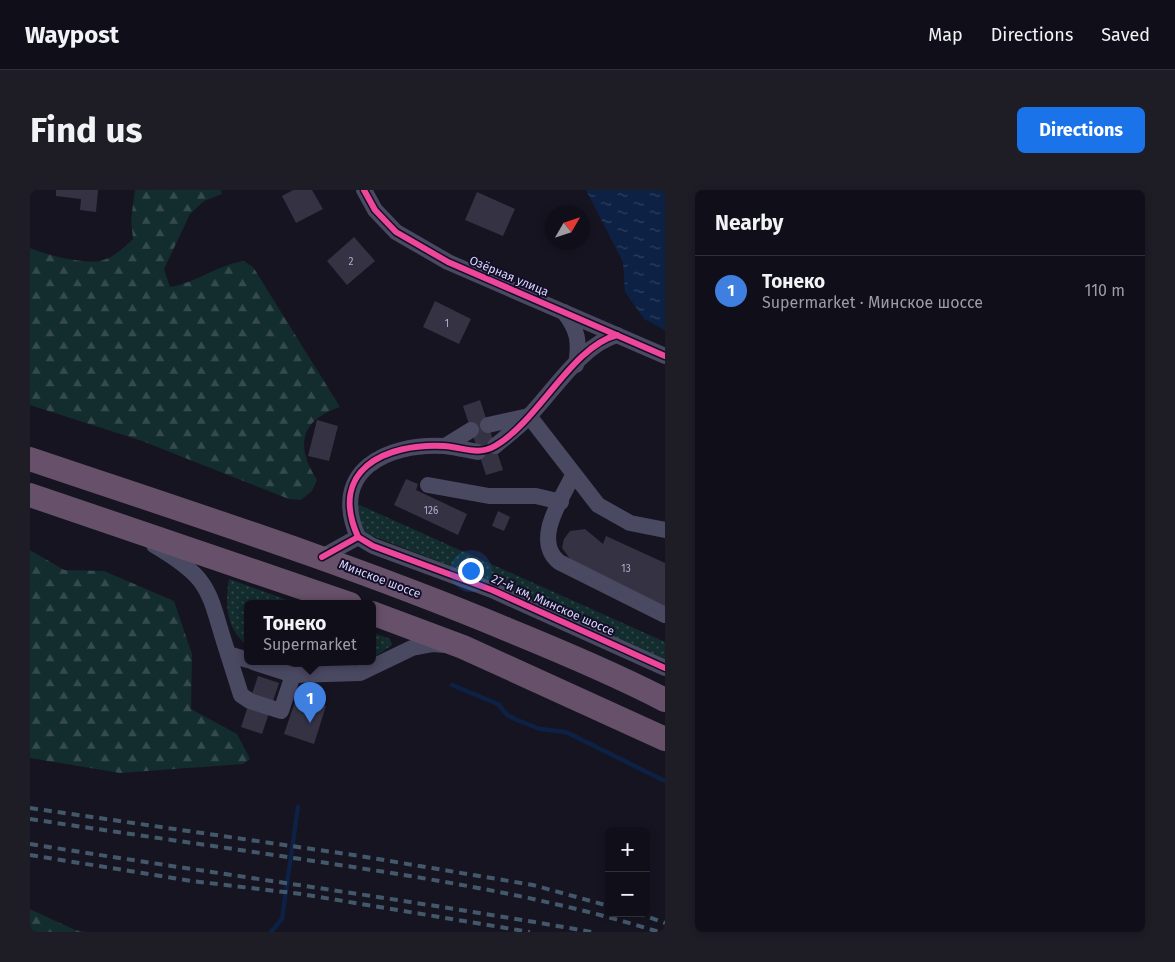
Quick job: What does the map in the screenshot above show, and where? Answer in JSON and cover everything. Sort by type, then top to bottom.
[{"type":"highway","name":"Минское шоссе","points":[[30,459],[322,557],[466,612],[581,660],[660,696]]},
{"type":"highway","points":[[30,495],[338,600]]},
{"type":"highway","points":[[376,615],[462,647],[665,739]]},
{"type":"street","name":"Озёрная улица","points":[[364,190],[375,210],[396,232],[448,262],[665,356]]},
{"type":"street","points":[[564,312],[578,335],[579,346],[576,365]]},
{"type":"street","points":[[495,446],[529,416],[598,344],[606,338],[618,335]]},
{"type":"street","points":[[488,425],[529,416]]},
{"type":"street","points":[[529,416],[598,505],[630,523],[665,530]]},
{"type":"street","points":[[445,446],[471,430]]},
{"type":"street","points":[[322,557],[358,537],[351,520],[349,497],[357,475],[366,466],[383,456],[418,447],[445,446],[478,452]]},
{"type":"street","points":[[574,475],[552,519],[547,541],[551,556],[559,562],[665,616]]},
{"type":"street","points":[[428,485],[489,496],[536,496],[560,502]]},
{"type":"street","points":[[122,526],[182,562],[195,573],[213,599],[241,695],[281,712],[293,675]]},
{"type":"street","name":"27-й км, Минское шоссе","points":[[358,537],[374,546],[492,590],[665,668]]},
{"type":"street","points":[[262,665],[293,675],[360,673],[412,648],[433,644],[462,647]]},
{"type":"street","points":[[228,654],[244,659]]},
{"type":"green space","points":[[135,190],[221,190],[222,194],[204,201],[190,214],[164,269],[170,287],[189,282],[234,263],[244,261],[253,267],[340,407],[316,419],[309,427],[305,436],[306,456],[317,480],[312,491],[301,500],[289,499],[142,441],[30,405],[30,248],[75,260],[93,262],[109,258],[133,239],[131,220]]},
{"type":"green space","points":[[355,503],[665,642],[665,660],[497,584],[370,535],[363,530]]},
{"type":"green space","points":[[30,550],[64,570],[104,571],[174,601],[192,654],[191,709],[237,734],[250,759],[243,764],[120,773],[30,758]]},
{"type":"green space","points":[[229,579],[287,600],[244,600],[244,642],[231,623],[227,597]]},
{"type":"green space","points":[[376,634],[390,639],[392,645],[376,656]]},
{"type":"green space","points":[[30,909],[75,930],[86,932],[30,932]]},
{"type":"water","points":[[586,190],[665,190],[665,330],[644,319],[625,292],[623,262]]},
{"type":"building","points":[[56,190],[98,190],[96,212],[80,210],[81,199],[56,196]]},
{"type":"building","points":[[293,190],[312,190],[323,209],[296,223],[282,196]]},
{"type":"building","points":[[477,192],[515,209],[503,236],[465,220]]},
{"type":"building","points":[[354,237],[375,261],[347,285],[327,261]]},
{"type":"building","points":[[435,301],[471,319],[459,344],[423,327]]},
{"type":"building","points":[[480,400],[503,470],[486,475],[463,406]]},
{"type":"building","points":[[317,420],[338,426],[329,461],[308,456]]},
{"type":"building","points":[[406,479],[418,484],[416,490],[467,514],[458,535],[394,505]]},
{"type":"building","points":[[498,511],[510,517],[504,531],[492,526]]},
{"type":"building","points":[[585,529],[603,544],[606,536],[665,563],[665,607],[571,560],[562,548],[564,539],[570,531]]},
{"type":"building","points":[[258,676],[279,683],[262,734],[241,727]]},
{"type":"building","points":[[297,696],[326,706],[314,744],[284,734]]},
{"type":"waterway","points":[[452,685],[498,704],[507,715],[517,720],[540,729],[566,732],[665,781]]},
{"type":"waterway","points":[[271,932],[282,919],[298,807]]},
{"type":"railway","points":[[30,808],[360,856],[533,885],[605,905]]},
{"type":"railway","points":[[30,819],[441,881],[573,908],[659,932]]},
{"type":"railway","points":[[30,844],[592,932]]},
{"type":"railway","points":[[30,855],[192,881],[301,894],[530,932]]},
{"type":"railway","points":[[648,917],[665,923]]},
{"type":"cycle path","points":[[364,190],[375,210],[396,232],[448,262],[665,356]]},
{"type":"cycle path","points":[[358,537],[351,514],[350,494],[356,478],[368,465],[383,456],[422,446],[444,446],[476,451],[495,446],[511,435],[526,420],[585,354],[600,342],[617,335]]},
{"type":"cycle path","points":[[322,557],[358,537],[373,546],[492,590],[665,668]]},
{"type":"place","name":"Тонеко","points":[[310,723]]}]
